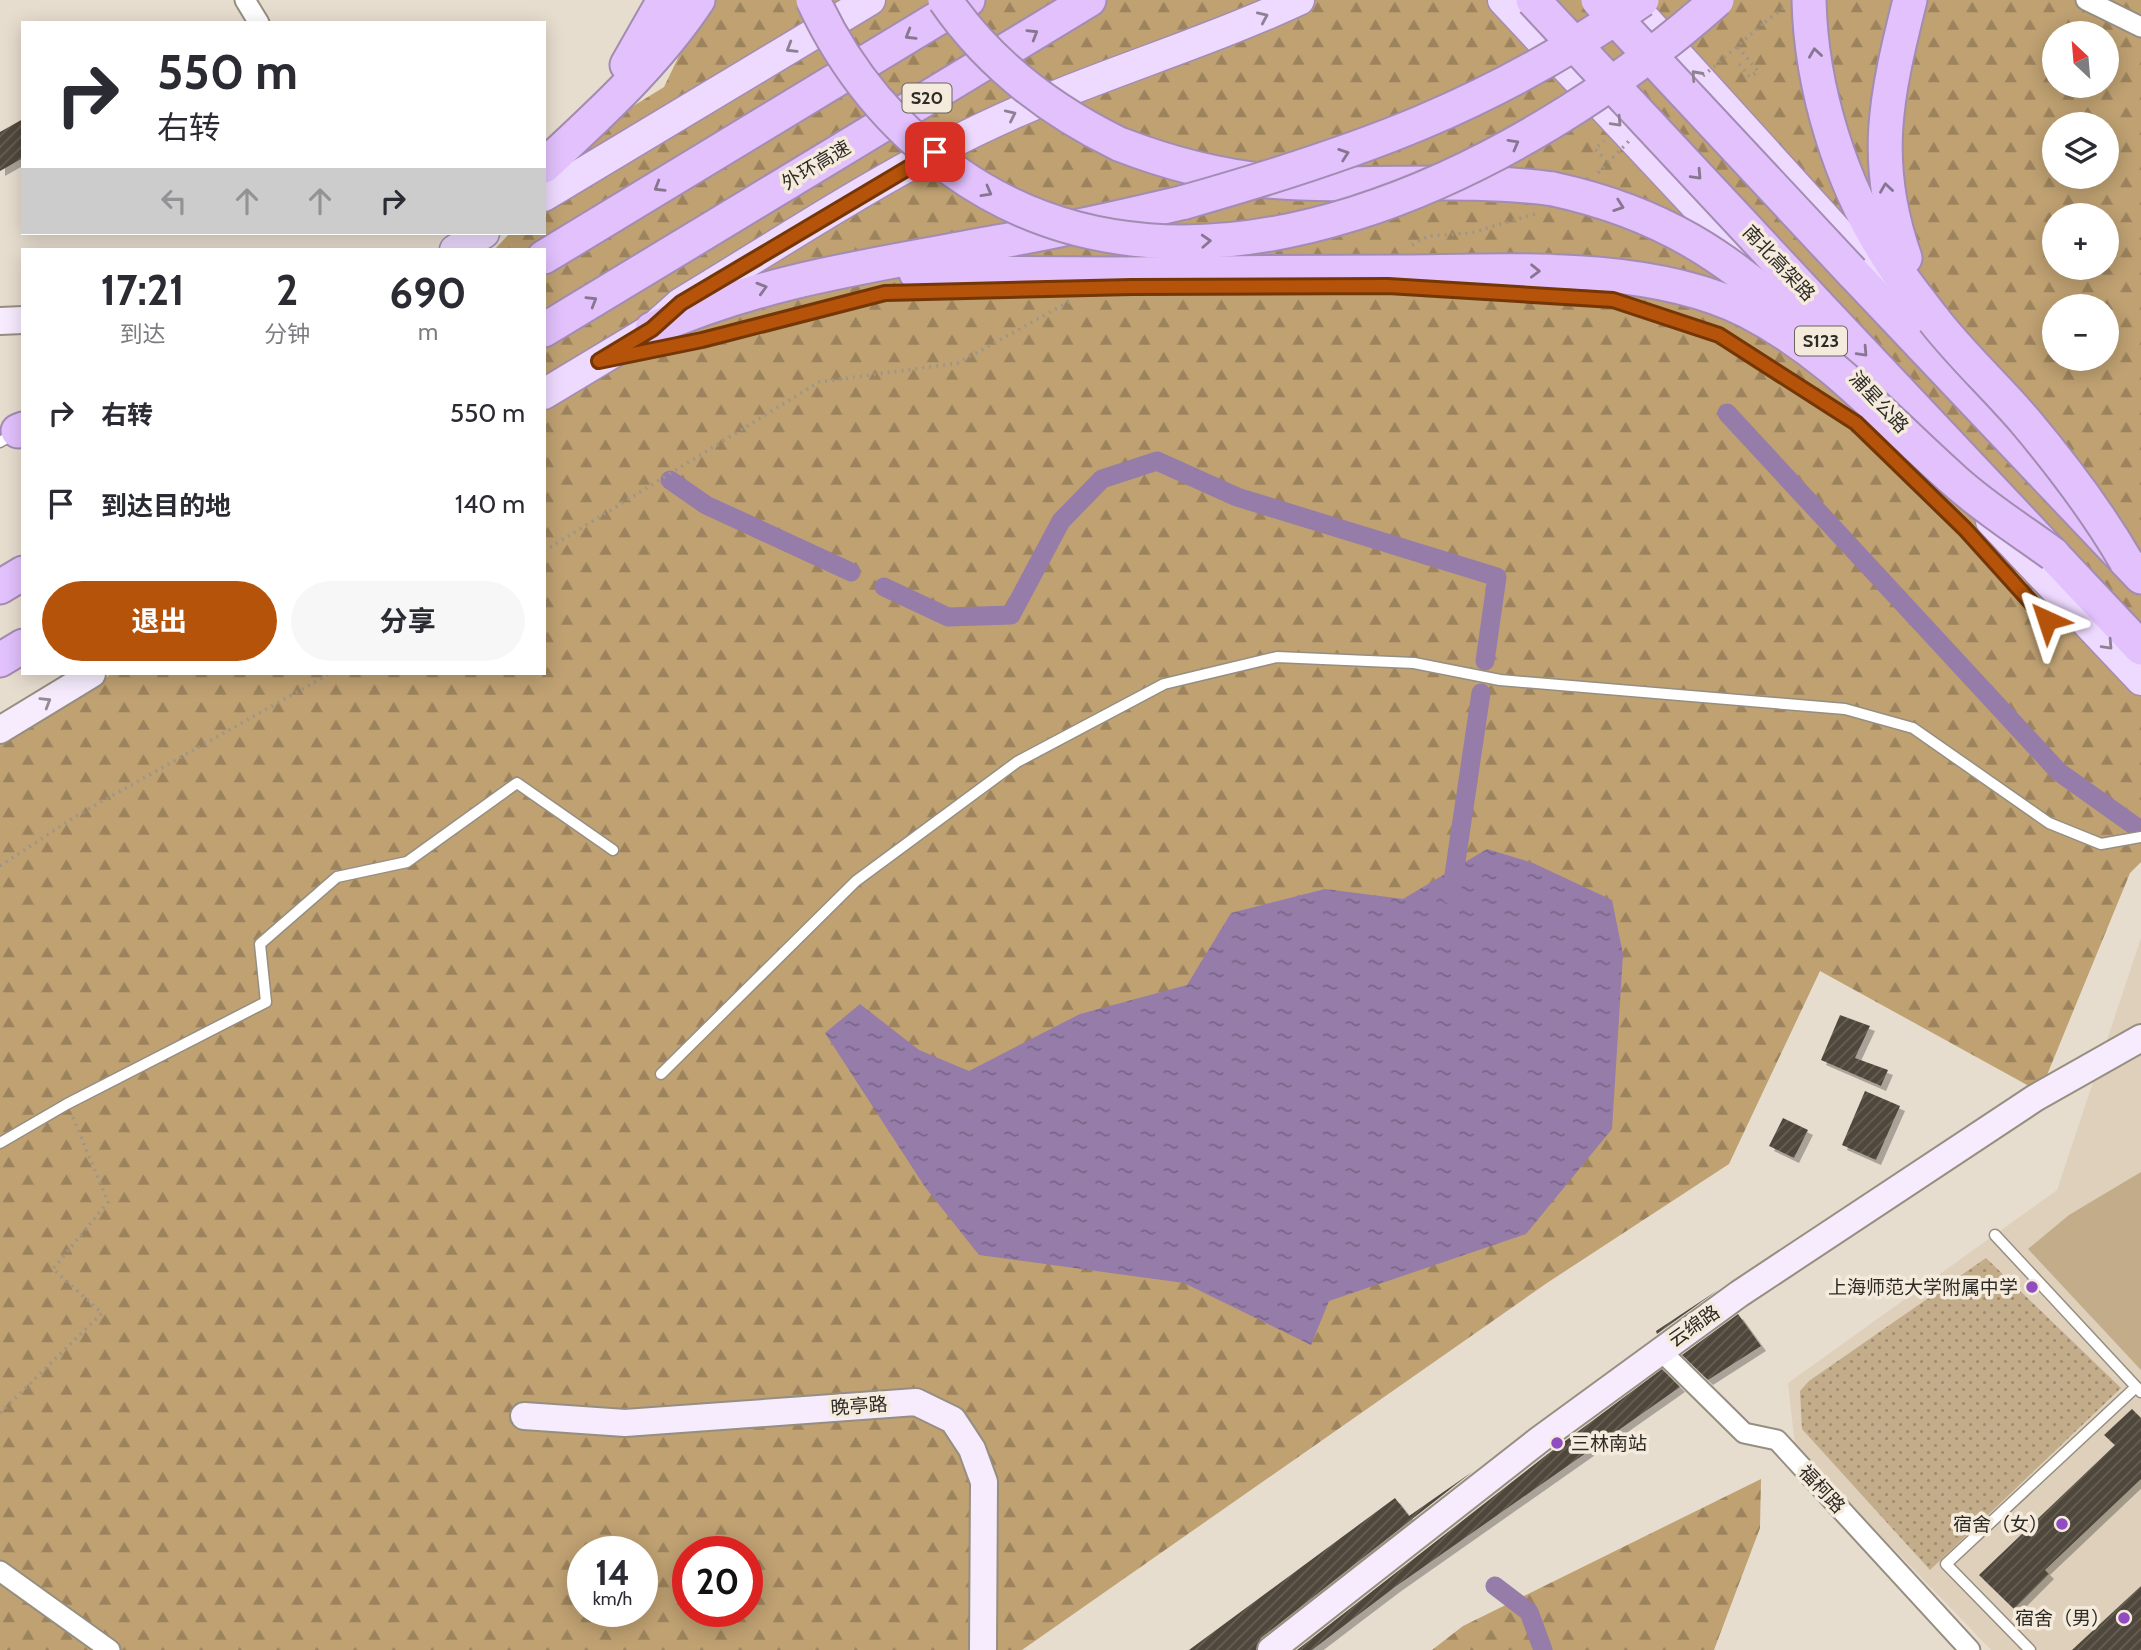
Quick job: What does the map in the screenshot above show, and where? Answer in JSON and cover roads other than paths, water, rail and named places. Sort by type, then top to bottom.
[{"type":"highway","points":[[592,122],[664,0]]},
{"type":"highway","points":[[546,164],[592,122],[664,45],[698,0]]},
{"type":"highway","points":[[813,0],[836,46],[872,96],[915,140],[966,180],[1015,206],[1068,226],[1123,237],[1181,242],[1238,238],[1313,224],[1426,188],[1567,113],[1656,51],[1717,0]]},
{"type":"highway","points":[[945,0],[978,42],[1029,90],[1087,128],[1152,157],[1214,173],[1272,181],[1519,184],[1588,196],[1653,219],[1703,246],[1741,272],[1807,332],[1860,389],[1957,483],[2053,554]]},
{"type":"highway","points":[[546,256],[968,0]]},
{"type":"highway","name":"外环高速","points":[[546,329],[1089,0]]},
{"type":"highway","name":"南北高架路","points":[[1533,0],[2141,648]]},
{"type":"highway","points":[[1598,0],[2136,565]]},
{"type":"highway","points":[[652,329],[733,297],[780,283],[1000,242],[1185,202],[1323,161],[1431,121],[1563,53],[1642,0]]},
{"type":"highway","points":[[1910,0],[1886,109],[1884,180],[1895,230],[1934,320]]},
{"type":"highway","points":[[1797,4],[1814,55],[1824,104],[1850,185],[1890,260],[1953,345],[2024,420],[2136,565]]},
{"type":"highway","points":[[872,265],[901,273],[1539,271],[1622,277],[1698,293],[1746,311],[1802,344],[1860,389]]},
{"type":"highway","points":[[0,587],[21,574]]},
{"type":"highway","points":[[0,660],[21,647]]},
{"type":"main road","points":[[546,196],[870,0]]},
{"type":"main road","points":[[546,393],[652,329],[681,303],[892,176],[979,130],[1071,90],[1226,33],[1299,0]]},
{"type":"main road","name":"浦星公路","points":[[1503,0],[2141,680]]},
{"type":"main road","points":[[1628,0],[2011,422],[2136,565]]},
{"type":"main road","points":[[458,248],[481,235]]},
{"type":"street","points":[[245,0],[258,21]]},
{"type":"street","points":[[2086,0],[2141,27]]},
{"type":"street","points":[[0,321],[21,320]]},
{"type":"street","points":[[0,730],[90,675]]},
{"type":"street","name":"云绵路","points":[[1271,1650],[1379,1563],[1660,1350],[2035,1098],[2141,1038]]},
{"type":"street","name":"福柯路","points":[[1660,1350],[1744,1433],[1777,1440],[1970,1650]]},
{"type":"street","name":"晚亭路","points":[[523,1416],[625,1423],[916,1402],[953,1420],[972,1449],[984,1482],[983,1650]]},
{"type":"street","points":[[0,1572],[110,1650]]},
{"type":"lane","points":[[1410,287],[1613,300],[1719,335],[1856,423],[1965,529],[2047,620]]},
{"type":"lane","points":[[599,361],[702,340],[885,293],[975,289]]},
{"type":"lane","points":[[662,1074],[856,881],[1017,762],[1164,684],[1278,657],[1414,663],[1500,681],[1845,709],[1913,728],[2049,823],[2101,844],[2141,837]]},
{"type":"lane","points":[[0,1143],[67,1104],[267,1002],[260,944],[337,877],[407,862],[517,783],[612,850]]},
{"type":"lane","points":[[1995,1235],[2139,1389],[1946,1564],[2029,1650]]},
{"type":"water","points":[[1487,849],[1533,863],[1612,900],[1623,954],[1612,1129],[1526,1234],[1329,1301],[1311,1345],[1184,1283],[979,1255],[925,1187],[825,1033],[860,1004],[919,1050],[969,1071],[1080,1014],[1187,985],[1231,913],[1325,889],[1403,899]]},
{"type":"waterway","points":[[1727,413],[2059,772],[2139,829]]},
{"type":"waterway","points":[[884,587],[948,617],[1011,615],[1061,521],[1102,479],[1157,461],[1237,497],[1497,577],[1485,661]]},
{"type":"waterway","points":[[670,480],[706,505],[851,572]]},
{"type":"waterway","points":[[1451,895],[1481,693]]},
{"type":"waterway","points":[[1495,1586],[1529,1612],[1543,1650]]},
{"type":"place","name":"上海师范大学附属中学","points":[[2032,1287]]},
{"type":"place","name":"三林南站","points":[[1557,1443]]},
{"type":"place","name":"宿舍（女）","points":[[2062,1524]]},
{"type":"place","name":"宿舍（男）","points":[[2124,1618]]}]
